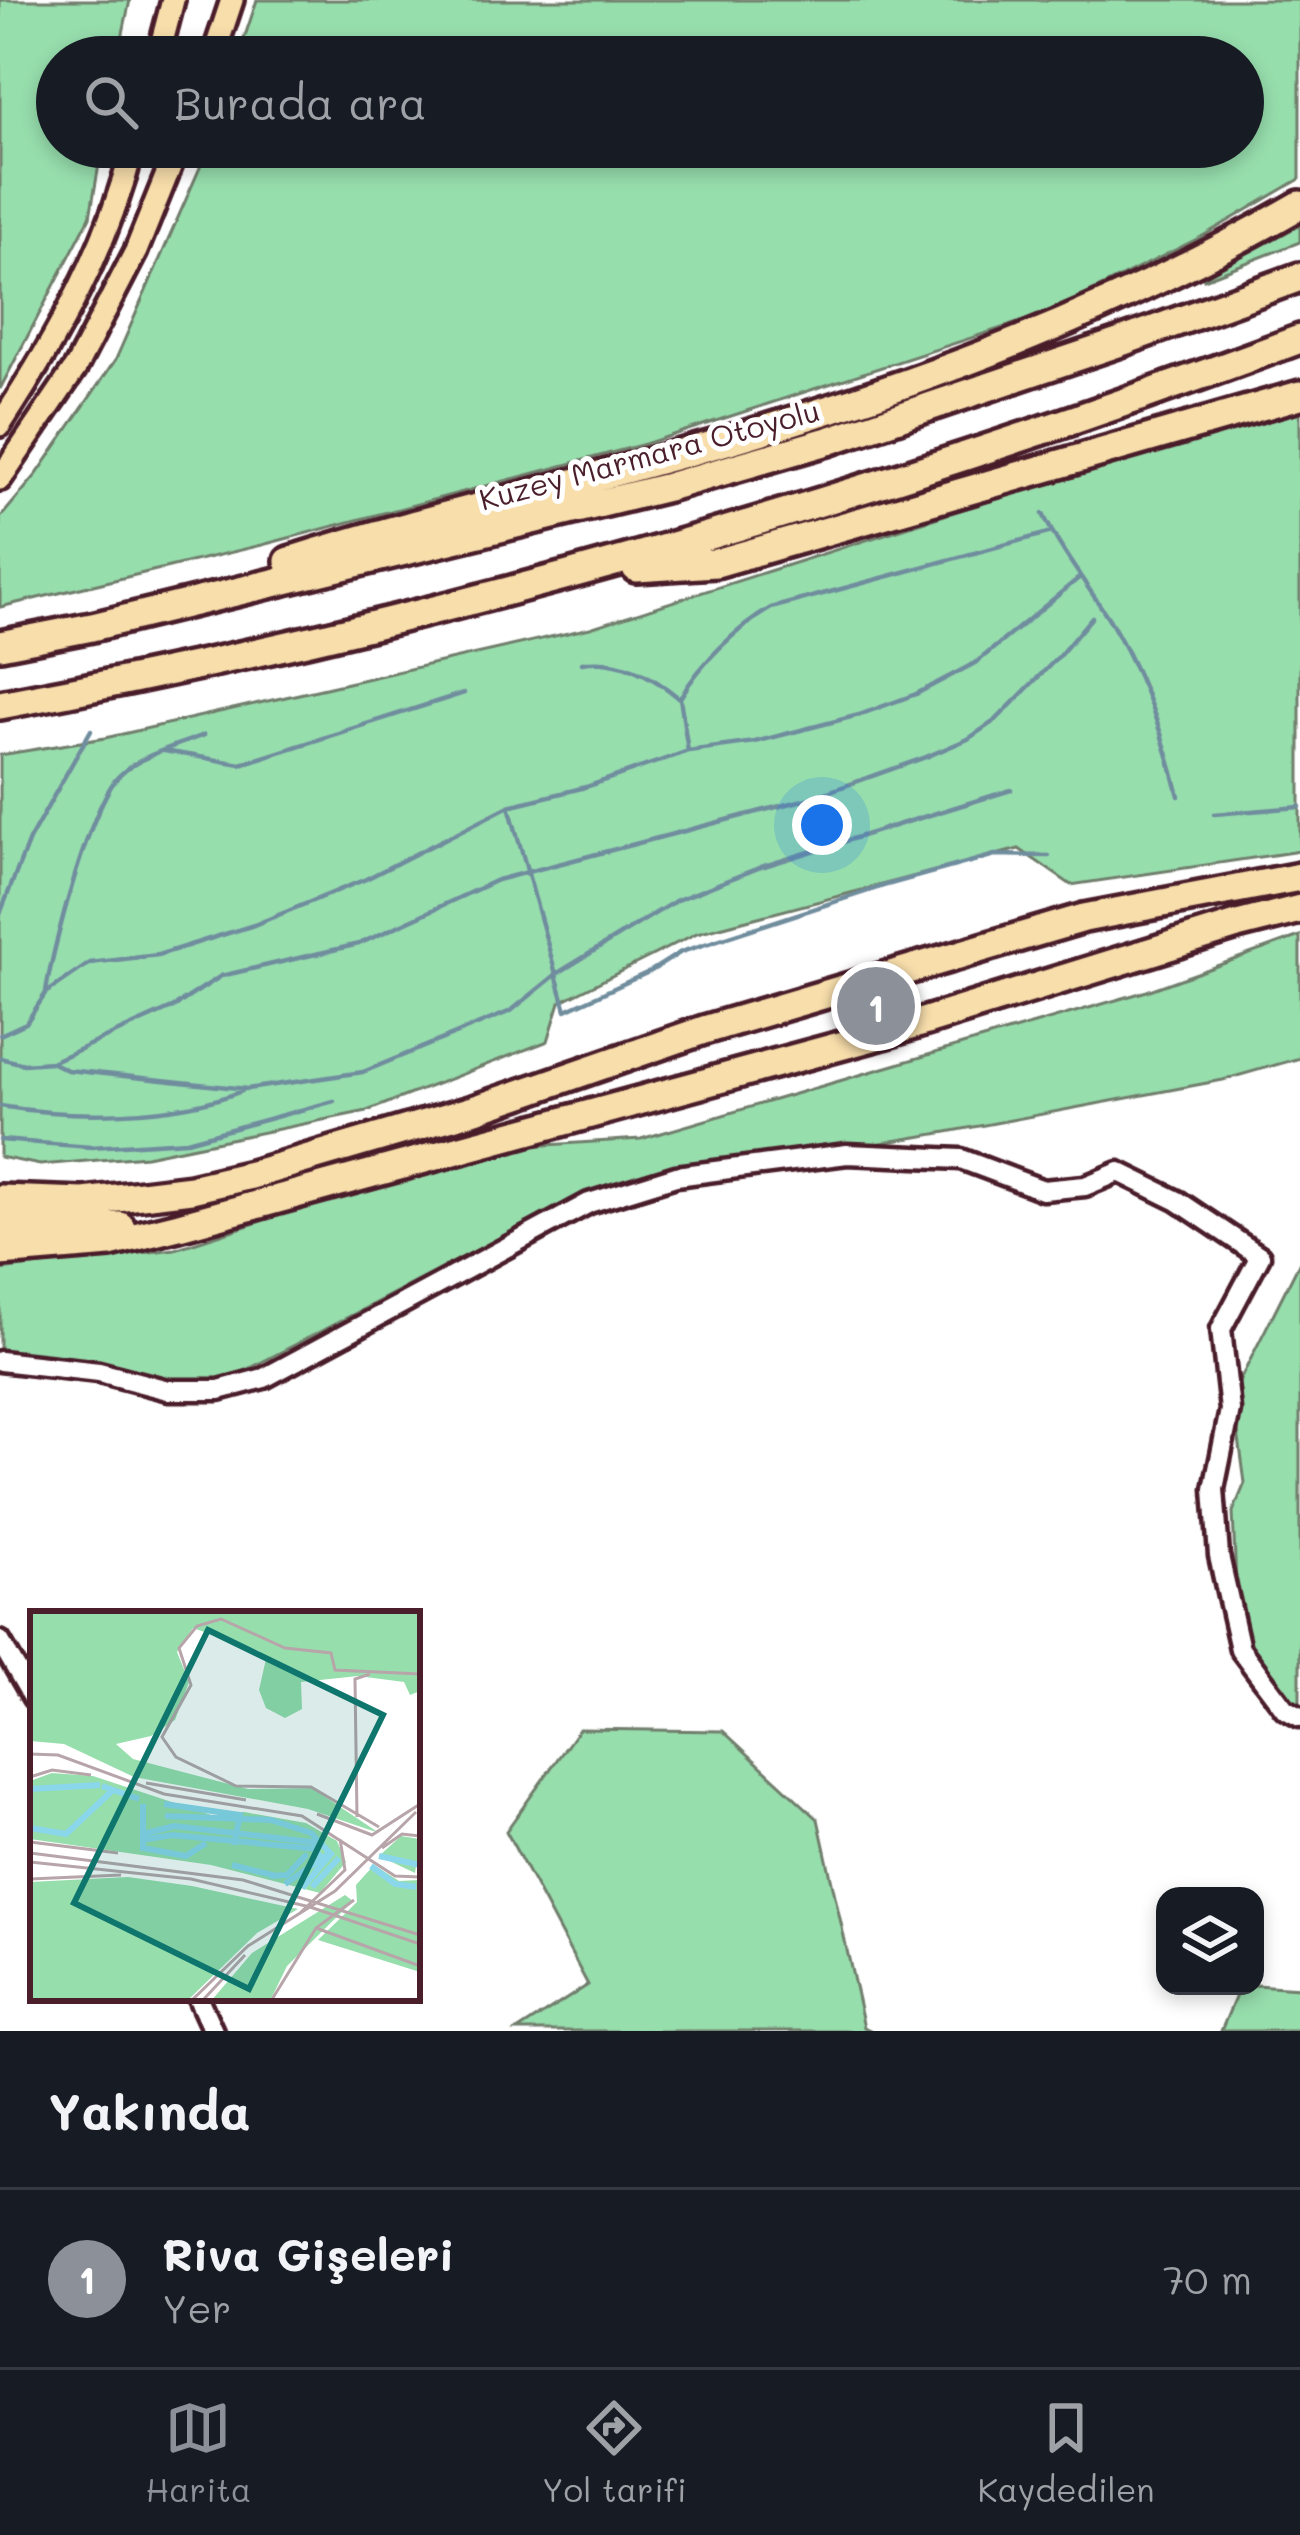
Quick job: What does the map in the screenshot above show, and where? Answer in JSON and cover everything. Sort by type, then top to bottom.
[{"type":"highway","points":[[92,627],[296,559],[665,459],[941,372],[1117,302],[1300,205]]},
{"type":"highway","name":"Kuzey Marmara Otoyolu","points":[[0,645],[92,627],[668,487],[828,441],[1300,277]]},
{"type":"highway","points":[[0,705],[355,632],[584,571],[937,466],[1300,339]]},
{"type":"highway","points":[[584,571],[716,563],[1300,395]]},
{"type":"highway","points":[[1241,890],[1300,866]]},
{"type":"highway","points":[[0,1199],[84,1202],[251,1175],[359,1145],[665,1042],[1084,918],[1300,877]]},
{"type":"highway","points":[[0,1252],[110,1243],[884,1034],[1300,909]]},
{"type":"highway","points":[[0,1225],[110,1226],[173,1220],[364,1175]]},
{"type":"highway","points":[[0,1187],[155,1193]]},
{"type":"main road","points":[[157,36],[161,0]]},
{"type":"main road","points":[[162,36],[173,0]]},
{"type":"main road","points":[[210,36],[221,0]]},
{"type":"main road","points":[[220,36],[232,0]]},
{"type":"main road","points":[[0,425],[54,344],[95,258],[126,168]]},
{"type":"main road","points":[[0,479],[76,367],[136,251],[170,168]]},
{"type":"street","points":[[0,1361],[99,1372],[168,1390],[219,1390],[264,1378],[589,1203],[676,1176],[847,1154],[961,1159],[1043,1190],[1085,1186],[1119,1172],[1178,1202],[1260,1256],[1221,1329],[1229,1410],[1214,1489],[1219,1556],[1240,1649],[1285,1708],[1300,1717]]},
{"type":"street","points":[[0,1641],[30,1693]]},
{"type":"street","points":[[199,2001],[213,2031]]},
{"type":"green space","points":[[0,0],[130,0],[122,36],[36,36],[36,168],[98,168],[90,217],[0,389]]},
{"type":"green space","points":[[257,0],[1300,0],[1300,179],[1201,237],[1051,312],[645,444],[262,545],[0,607],[0,518],[37,474],[116,359],[200,168],[1264,168],[1264,36],[245,36]]},
{"type":"green space","points":[[1300,225],[1300,242],[1204,279],[1203,277]]},
{"type":"green space","points":[[1300,412],[1300,851],[1071,885],[1019,849],[697,933],[560,1002],[548,1041],[367,1111],[146,1156],[40,1165],[0,1157],[0,755],[105,738],[590,628],[1036,486]]},
{"type":"green space","points":[[1300,936],[1300,1058],[1223,1080],[947,1132],[588,1192],[214,1387],[0,1356],[0,1270],[175,1249],[484,1149],[641,1139],[1147,991]]},
{"type":"green space","points":[[1300,1261],[1300,1705],[1255,1660],[1237,1609],[1233,1512],[1245,1483],[1233,1394]]},
{"type":"green space","points":[[579,1729],[723,1731],[818,1819],[864,2027],[872,2031],[517,2031],[588,1985],[506,1831]]},
{"type":"green space","points":[[1264,1986],[1300,1988],[1300,2031],[1221,2031],[1236,1995],[1264,1995]]},
{"type":"waterway","points":[[1043,514],[1131,661],[1159,727],[1179,796]]},
{"type":"waterway","points":[[688,751],[680,698],[720,648],[771,608],[1052,532]]},
{"type":"waterway","points":[[0,1035],[26,1023],[46,993],[90,963],[158,955],[254,925],[366,879],[509,806],[586,787],[688,751],[755,742],[859,715],[916,694],[977,662],[1080,577]]},
{"type":"waterway","points":[[0,1058],[24,1064],[51,1062],[172,1008],[221,976],[359,944],[497,880],[811,798],[926,757],[968,739],[996,720],[1092,617]]},
{"type":"waterway","points":[[582,663],[609,663],[634,670],[679,698]]},
{"type":"waterway","points":[[164,751],[241,764],[464,693]]},
{"type":"waterway","points":[[0,914],[29,840],[91,730]]},
{"type":"waterway","points":[[46,992],[74,878],[109,790],[138,762],[204,735]]},
{"type":"waterway","points":[[51,1062],[67,1070],[247,1089],[363,1072],[511,1011],[558,973],[677,900],[761,867],[1011,790]]},
{"type":"waterway","points":[[509,806],[566,1010],[681,952],[883,886],[995,855],[1049,856]]},
{"type":"waterway","points":[[1214,814],[1300,807]]},
{"type":"waterway","points":[[0,1106],[59,1113],[155,1111],[242,1091]]},
{"type":"waterway","points":[[0,1140],[91,1147],[187,1141],[334,1101]]},
{"type":"place","name":"Riva Gişeleri","points":[[876,1006]]}]
